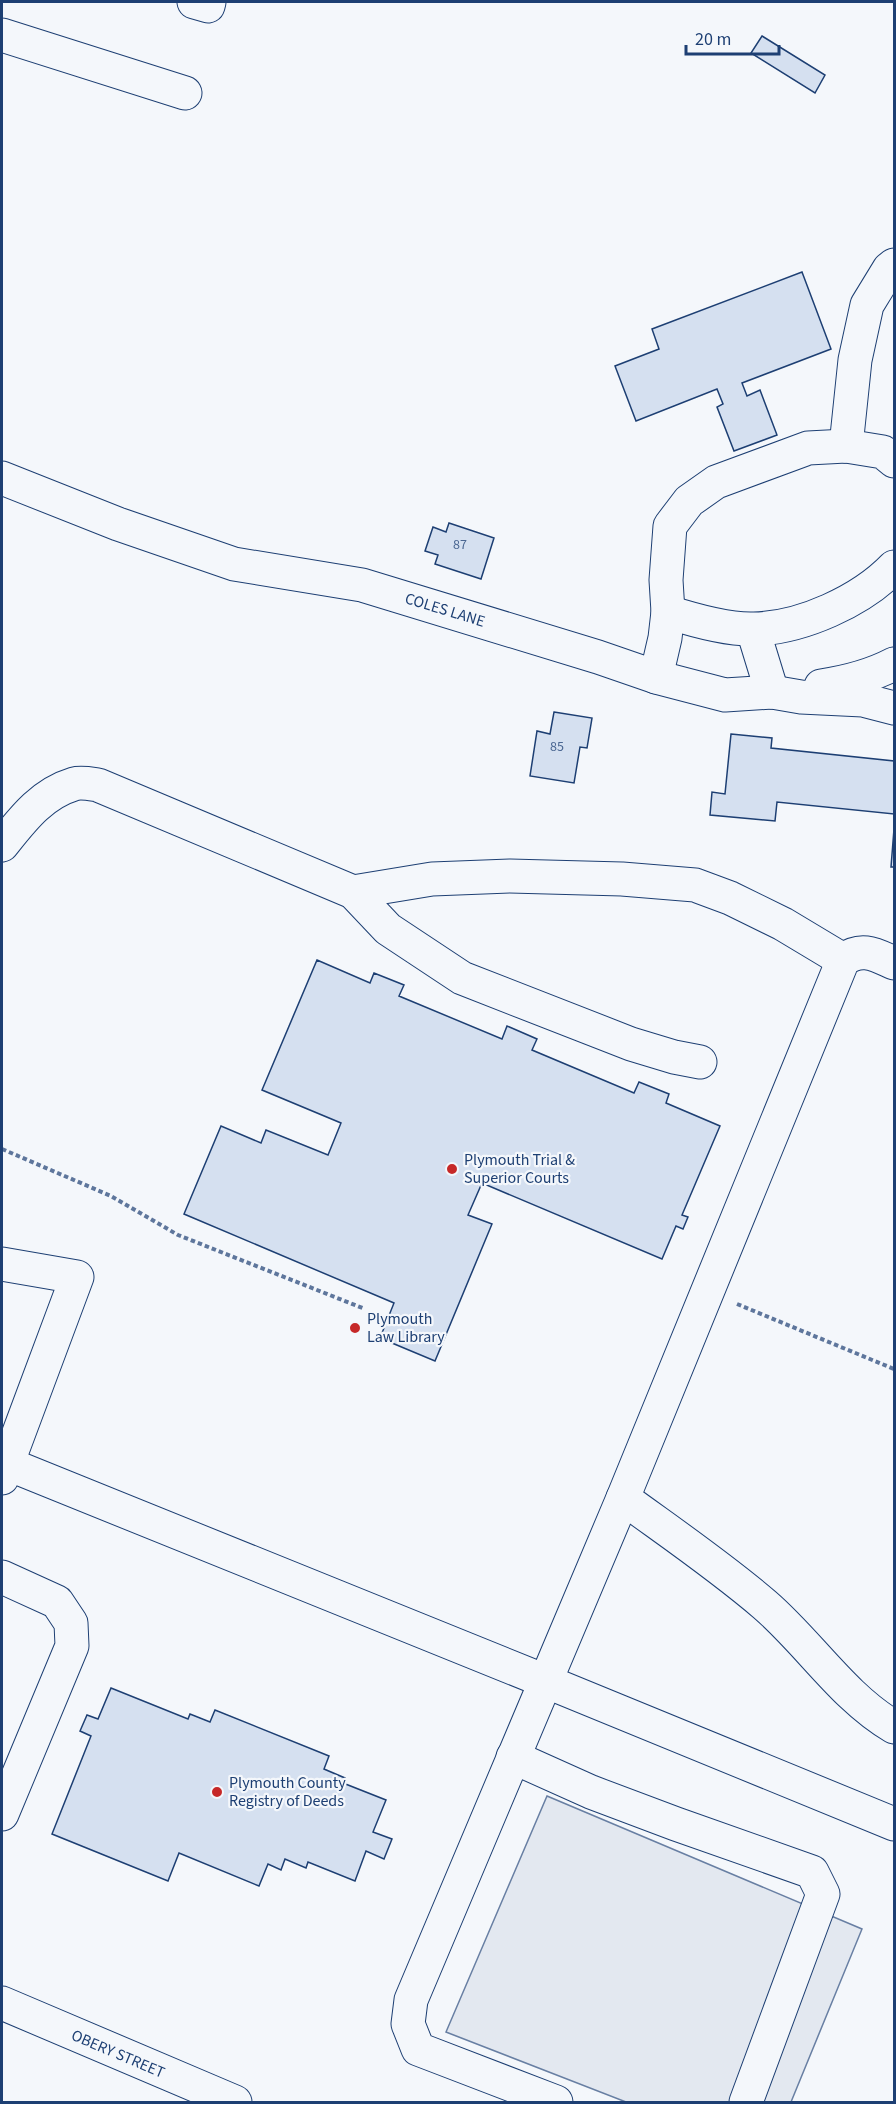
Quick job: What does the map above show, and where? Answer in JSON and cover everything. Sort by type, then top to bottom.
[{"type":"street","points":[[194,2],[208,6],[209,2]]},
{"type":"street","points":[[2,35],[185,93]]},
{"type":"street","points":[[846,446],[855,360],[867,305],[889,268],[894,265]]},
{"type":"street","points":[[656,677],[668,612],[666,580],[670,526],[689,501],[717,482],[808,448],[846,446],[884,452],[894,461]]},
{"type":"street","name":"COLES LANE","points":[[2,478],[118,524],[234,564],[362,585],[656,677],[725,695],[772,692],[801,697],[863,700],[894,708]]},
{"type":"street","points":[[668,612],[704,623],[753,630],[806,621],[854,597],[884,578],[894,567]]},
{"type":"street","points":[[753,630],[772,692],[852,681],[894,664]]},
{"type":"street","points":[[2,845],[31,808],[56,792],[76,784],[98,785],[352,892],[388,929],[462,978],[630,1044],[700,1062]]},
{"type":"street","points":[[352,892],[432,879],[510,876],[622,879],[695,885],[730,898],[783,924],[843,960]]},
{"type":"street","points":[[556,2103],[418,2049],[408,2024],[411,2000],[623,1498],[843,960],[852,953],[870,952],[894,963]]},
{"type":"street","points":[[2,1264],[77,1277],[5,1471],[545,1681],[894,1824]]},
{"type":"street","points":[[623,1498],[767,1606],[838,1681],[894,1727]]},
{"type":"street","points":[[2,1578],[57,1602],[71,1623],[72,1646],[2,1814]]},
{"type":"street","points":[[513,1757],[634,1808],[812,1872],[824,1894],[746,2103]]},
{"type":"street","name":"OBERY STREET","points":[[2,2003],[202,2096],[235,2103]]},
{"type":"path","points":[[2,1149],[111,1196],[178,1235],[365,1309]]},
{"type":"path","points":[[707,1291],[894,1369]]},
{"type":"shaded area","points":[[547,1796],[862,1929],[791,2102],[626,2102],[446,2032]]},
{"type":"building","points":[[762,36],[825,75],[815,93],[751,53]]},
{"type":"building","points":[[802,272],[831,349],[742,383],[747,396],[760,390],[777,435],[734,451],[717,407],[723,404],[717,389],[636,421],[615,366],[659,349],[652,329]]},
{"type":"building","points":[[449,523],[494,538],[481,579],[435,564],[438,555],[425,551],[433,527],[446,532]]},
{"type":"building","points":[[554,712],[592,718],[587,748],[580,747],[574,783],[530,776],[537,731],[550,734]]},
{"type":"building","points":[[731,734],[772,738],[771,748],[894,761],[894,814],[777,802],[775,821],[710,815],[712,792],[725,794]]},
{"type":"building","points":[[894,829],[894,867],[891,867]]},
{"type":"building","name":"Plymouth Trial & Superior Courts","points":[[317,960],[370,983],[374,973],[404,985],[399,996],[502,1039],[507,1026],[537,1039],[532,1050],[634,1093],[639,1082],[669,1094],[666,1103],[720,1126],[682,1215],[688,1217],[683,1229],[676,1226],[662,1259],[482,1183],[468,1215],[492,1224],[435,1361],[380,1338],[394,1303],[184,1214],[221,1126],[261,1143],[266,1130],[328,1155],[341,1123],[262,1090]]},
{"type":"building","name":"Plymouth County Registry of Deeds","points":[[111,1688],[188,1719],[190,1714],[210,1722],[215,1710],[329,1756],[324,1769],[345,1778],[343,1783],[386,1800],[373,1832],[392,1839],[384,1859],[366,1851],[355,1881],[308,1862],[306,1868],[285,1859],[281,1870],[268,1864],[259,1886],[179,1853],[168,1881],[52,1834],[91,1736],[80,1731],[87,1715],[98,1719]]},
{"type":"place","name":"Plymouth Trial & Superior Courts","points":[[452,1169]]},
{"type":"place","name":"Plymouth Law Library","points":[[355,1328]]},
{"type":"place","name":"Plymouth County Registry of Deeds","points":[[217,1792]]}]
